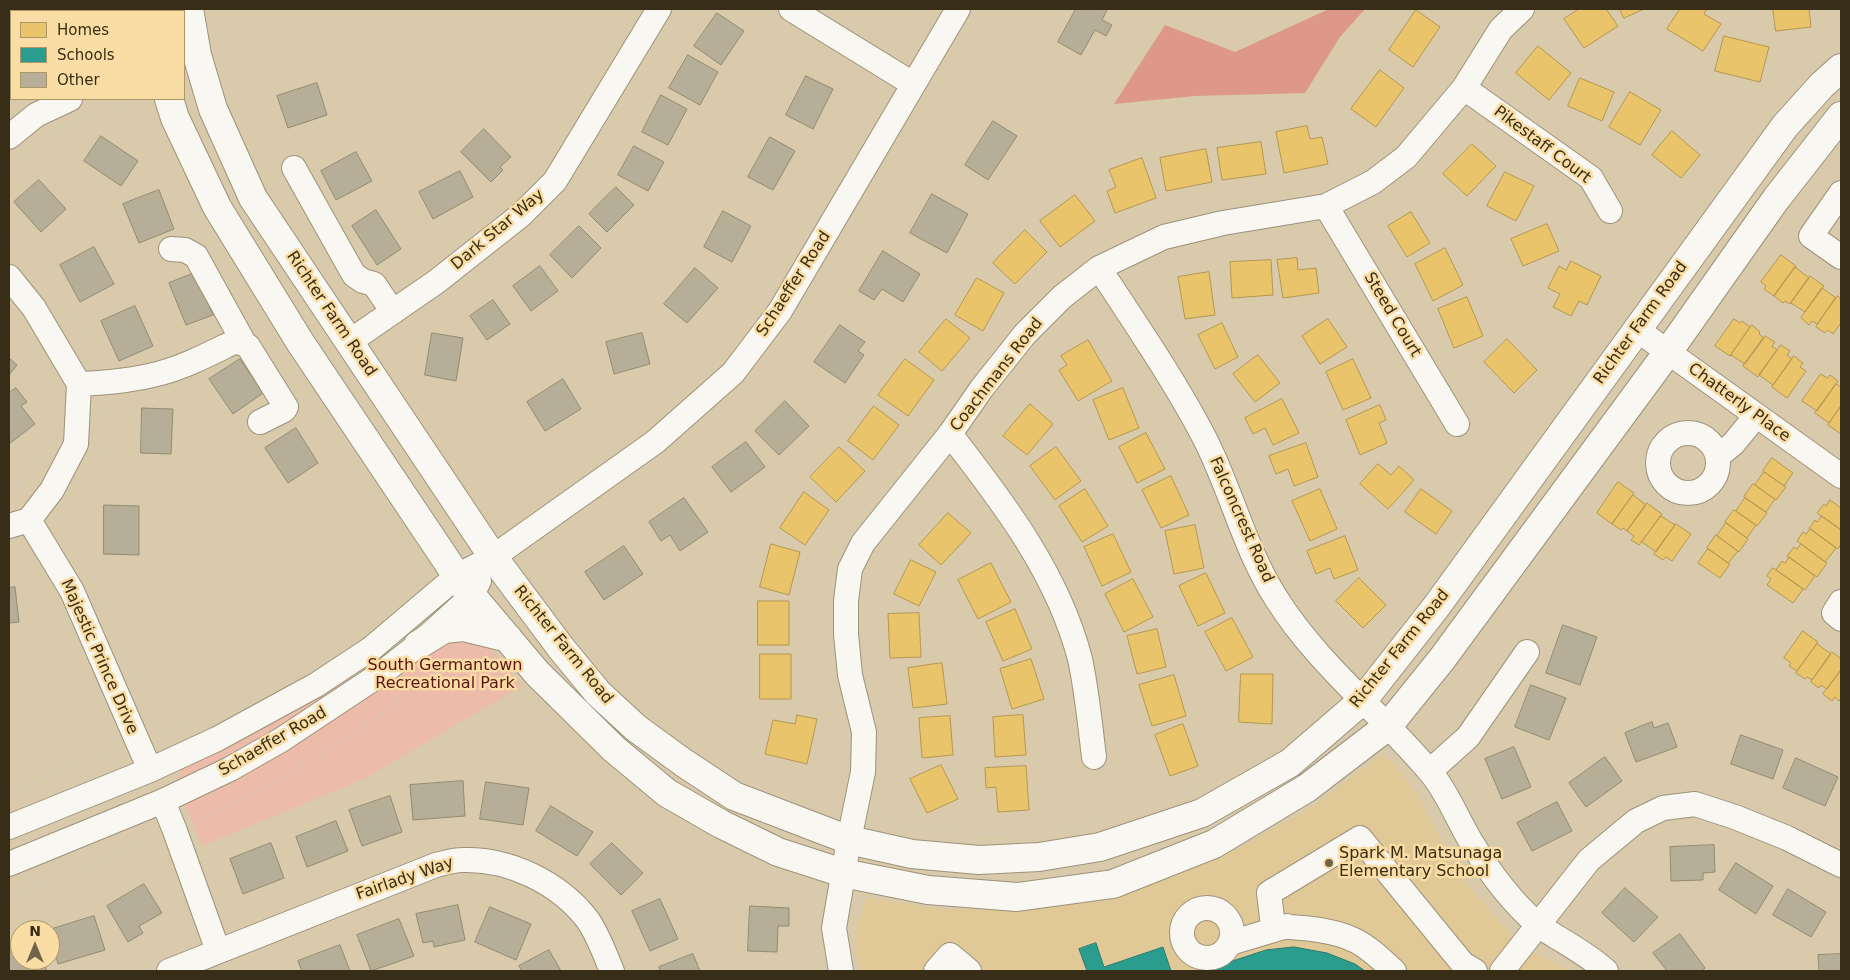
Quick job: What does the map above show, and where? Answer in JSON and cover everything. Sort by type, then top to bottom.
[{"type":"main road","name":"Richter Farm Road","points":[[189,9],[190,57],[254,198],[493,557],[561,648],[598,693],[636,728],[734,796],[851,828],[912,854],[979,860],[1039,857],[1100,848],[1202,813],[1290,762],[1363,700],[1436,606],[1785,126],[1822,85],[1838,57]]},
{"type":"main road","name":"Richter Farm Road","points":[[169,100],[175,118],[217,207],[300,342],[464,587],[537,673],[614,749],[667,793],[721,824],[778,852],[843,873],[928,890],[1017,897],[1113,884],[1214,844],[1306,788],[1388,726],[1442,658],[1668,352],[1776,199],[1841,116]]},
{"type":"main road","points":[[418,645],[444,629],[463,627],[508,638]]},
{"type":"street","name":"Dark Star Way","points":[[349,342],[436,282],[521,214],[555,181],[659,9]]},
{"type":"street","points":[[791,9],[913,84]]},
{"type":"street","name":"Schaeffer Road","points":[[9,864],[163,801],[230,769],[281,740],[382,673],[418,645],[464,587],[493,557],[655,442],[732,373],[780,311],[958,9]]},
{"type":"street","name":"Coachmans Road","points":[[841,971],[834,928],[862,772],[864,732],[850,675],[846,634],[846,601],[850,569],[862,543],[950,434],[982,388],[1025,334],[1062,297],[1099,268],[1164,236],[1223,223],[1326,206],[1373,182],[1406,157],[1464,88],[1501,29],[1522,9]]},
{"type":"street","name":"Pikestaff Court","points":[[1464,88],[1591,178],[1610,211]]},
{"type":"street","points":[[9,137],[36,115],[68,100]]},
{"type":"street","points":[[294,168],[354,275],[363,281],[374,284],[393,312]]},
{"type":"street","points":[[1841,194],[1811,236],[1841,257]]},
{"type":"street","name":"Steed Court","points":[[1326,206],[1457,424]]},
{"type":"street","points":[[170,249],[185,250],[196,256],[244,343],[248,346],[286,407],[284,410],[260,422]]},
{"type":"street","name":"Falconcrest Road","points":[[1099,268],[1204,436],[1256,562],[1276,598],[1307,642],[1430,772],[1502,887],[1538,925],[1597,963],[1606,971]]},
{"type":"street","points":[[9,277],[34,308],[79,384],[76,444],[52,490],[19,523]]},
{"type":"street","name":"Chatterly Place","points":[[1636,329],[1841,476]]},
{"type":"street","points":[[79,384],[103,383],[160,374],[193,362],[236,341],[244,343]]},
{"type":"street","points":[[1718,456],[1733,444],[1756,416]]},
{"type":"street","points":[[950,434],[998,495],[1041,563],[1067,622],[1080,659],[1094,757]]},
{"type":"street","name":"Majestic Prince Drive","points":[[19,523],[72,591],[150,770]]},
{"type":"street","name":"Schaeffer Road","points":[[9,827],[150,770],[217,739],[316,685],[464,587]]},
{"type":"street","points":[[1841,602],[1834,613],[1841,618]]},
{"type":"street","points":[[1430,772],[1468,736],[1527,652]]},
{"type":"street","points":[[163,801],[218,951]]},
{"type":"street","points":[[1502,971],[1589,860],[1636,821],[1662,808],[1695,804],[1735,817],[1787,838],[1841,865]]},
{"type":"street","points":[[1394,971],[1376,954],[1354,940],[1301,927],[1273,926],[1269,893],[1360,838],[1463,964],[1475,971]]},
{"type":"street","name":"Fairlady Way","points":[[169,971],[436,865],[462,860],[489,862],[518,869],[559,893],[576,907],[588,921],[612,971]]},
{"type":"street","points":[[1230,943],[1287,926]]},
{"type":"street","points":[[936,971],[950,956],[969,971]]},
{"type":"path","points":[[1838,57],[1841,41]]},
{"type":"path","points":[[9,168],[70,123],[137,100]]},
{"type":"path","points":[[9,323],[37,360],[50,387],[53,412],[50,439],[37,464],[9,492]]},
{"type":"path","points":[[62,521],[67,534],[107,602],[161,732]]},
{"type":"path","points":[[421,584],[425,578]]},
{"type":"path","points":[[9,793],[136,740],[228,709]]},
{"type":"path","points":[[1178,797],[1204,785]]},
{"type":"path","points":[[851,828],[928,830],[982,834],[1033,833],[1086,825],[1113,818]]},
{"type":"shaded area","points":[[1329,9],[1365,9],[1340,37],[1305,93],[1195,96],[1114,104],[1165,25],[1235,52]]},
{"type":"shaded area","name":"Spark M. Matsunaga Elementary School","points":[[1381,755],[1392,761],[1417,794],[1463,880],[1521,946],[1570,971],[862,971],[855,953],[857,925],[867,898],[942,909],[1015,910],[1072,904],[1168,879],[1241,847],[1311,808]]},
{"type":"green space","name":"South Germantown Recreational Park","points":[[470,624],[522,686],[364,779],[202,846],[176,784],[187,758],[307,704],[379,661]]},
{"type":"building: Homes","points":[[1579,9],[1606,9],[1618,26],[1584,48],[1564,19]]},
{"type":"building: Homes","points":[[1620,9],[1644,9],[1624,18]]},
{"type":"building: Homes","points":[[1680,9],[1707,9],[1704,14],[1721,24],[1703,51],[1667,29]]},
{"type":"building: Homes","points":[[1773,9],[1809,9],[1811,27],[1776,31]]},
{"type":"building: Homes","points":[[1416,10],[1440,27],[1413,67],[1389,50]]},
{"type":"building: Homes","points":[[1724,36],[1769,47],[1760,82],[1715,71]]},
{"type":"building: Homes","points":[[1538,46],[1571,73],[1549,100],[1516,73]]},
{"type":"building: Homes","points":[[1380,70],[1404,88],[1376,127],[1351,109]]},
{"type":"building: Homes","points":[[1580,78],[1614,92],[1602,121],[1568,106]]},
{"type":"building: Homes","points":[[1630,92],[1661,110],[1640,145],[1609,127]]},
{"type":"building: Homes","points":[[1307,126],[1310,139],[1322,137],[1328,164],[1284,173],[1276,132]]},
{"type":"building: Homes","points":[[1672,131],[1700,155],[1681,178],[1652,155]]},
{"type":"building: Homes","points":[[1261,142],[1266,174],[1222,180],[1217,148]]},
{"type":"building: Homes","points":[[1472,144],[1496,166],[1467,196],[1443,174]]},
{"type":"building: Homes","points":[[1206,149],[1212,182],[1166,191],[1160,158]]},
{"type":"building: Homes","points":[[1142,158],[1156,198],[1115,213],[1107,191],[1116,187],[1109,170]]},
{"type":"building: Homes","points":[[1505,172],[1534,186],[1516,221],[1487,206]]},
{"type":"building: Homes","points":[[1075,195],[1095,221],[1060,247],[1040,221]]},
{"type":"building: Homes","points":[[1411,212],[1430,243],[1407,257],[1388,226]]},
{"type":"building: Homes","points":[[1547,224],[1559,251],[1523,266],[1511,239]]},
{"type":"building: Homes","points":[[1025,230],[1047,252],[1015,284],[993,263]]},
{"type":"building: Homes","points":[[1445,248],[1463,285],[1433,301],[1415,264]]},
{"type":"building: Homes","points":[[1781,255],[1796,266],[1774,296],[1764,289],[1766,286],[1761,282]]},
{"type":"building: Homes","points":[[1297,258],[1298,270],[1316,268],[1319,293],[1283,298],[1277,260]]},
{"type":"building: Homes","points":[[1271,260],[1273,295],[1232,298],[1230,262]]},
{"type":"building: Homes","points":[[1571,261],[1601,276],[1587,305],[1579,301],[1571,316],[1553,307],[1560,294],[1548,288],[1559,266],[1566,270]]},
{"type":"building: Homes","points":[[1795,267],[1809,278],[1790,304],[1785,301],[1783,303],[1774,296]]},
{"type":"building: Homes","points":[[1209,272],[1215,315],[1185,319],[1178,277]]},
{"type":"building: Homes","points":[[1810,276],[1824,286],[1805,312],[1791,303]]},
{"type":"building: Homes","points":[[977,278],[1004,293],[983,331],[955,315]]},
{"type":"building: Homes","points":[[1822,288],[1836,298],[1817,324],[1812,321],[1809,325],[1801,318]]},
{"type":"building: Homes","points":[[1837,296],[1841,299],[1841,323],[1833,334],[1828,330],[1825,333],[1816,327]]},
{"type":"building: Homes","points":[[1467,297],[1483,336],[1454,348],[1438,309]]},
{"type":"building: Homes","points":[[946,319],[970,338],[942,371],[919,352]]},
{"type":"building: Homes","points":[[1328,319],[1347,347],[1320,364],[1302,336]]},
{"type":"building: Homes","points":[[1734,319],[1740,323],[1742,321],[1750,327],[1730,356],[1715,346]]},
{"type":"building: Homes","points":[[1222,323],[1238,357],[1215,369],[1198,335]]},
{"type":"building: Homes","points":[[1752,325],[1764,338],[1745,364],[1731,355]]},
{"type":"building: Homes","points":[[1765,336],[1775,342],[1772,346],[1777,350],[1758,377],[1743,366]]},
{"type":"building: Homes","points":[[1507,339],[1537,370],[1514,393],[1484,362]]},
{"type":"building: Homes","points":[[1088,340],[1112,381],[1078,401],[1059,370],[1067,365],[1061,356]]},
{"type":"building: Homes","points":[[1781,345],[1790,351],[1787,355],[1792,359],[1773,385],[1759,375]]},
{"type":"building: Homes","points":[[1258,355],[1280,383],[1255,402],[1233,374]]},
{"type":"building: Homes","points":[[1794,356],[1803,363],[1800,367],[1806,371],[1787,398],[1772,387]]},
{"type":"building: Homes","points":[[905,359],[934,380],[908,416],[878,395]]},
{"type":"building: Homes","points":[[1353,359],[1371,398],[1343,410],[1326,372]]},
{"type":"building: Homes","points":[[1821,374],[1827,378],[1830,375],[1838,381],[1817,411],[1802,401]]},
{"type":"building: Homes","points":[[1836,384],[1841,387],[1841,406],[1829,423],[1815,413]]},
{"type":"building: Homes","points":[[1123,388],[1139,428],[1109,440],[1093,400]]},
{"type":"building: Homes","points":[[1282,399],[1299,433],[1273,445],[1265,428],[1253,434],[1245,418]]},
{"type":"building: Homes","points":[[1030,404],[1053,424],[1027,455],[1003,436]]},
{"type":"building: Homes","points":[[1380,405],[1386,420],[1379,423],[1387,443],[1360,455],[1346,420]]},
{"type":"building: Homes","points":[[874,406],[899,425],[873,460],[848,441]]},
{"type":"building: Homes","points":[[1841,406],[1841,434],[1828,425]]},
{"type":"building: Homes","points":[[1146,433],[1165,469],[1137,483],[1119,447]]},
{"type":"building: Homes","points":[[1306,443],[1318,477],[1294,486],[1288,469],[1276,474],[1269,456]]},
{"type":"building: Homes","points":[[839,447],[865,471],[836,502],[810,477]]},
{"type":"building: Homes","points":[[1056,447],[1081,481],[1055,500],[1030,466]]},
{"type":"building: Homes","points":[[1772,458],[1793,473],[1784,486],[1763,471]]},
{"type":"building: Homes","points":[[1378,464],[1391,475],[1399,466],[1414,480],[1388,509],[1360,484]]},
{"type":"building: Homes","points":[[1764,472],[1786,487],[1776,500],[1755,485]]},
{"type":"building: Homes","points":[[1171,476],[1189,515],[1161,528],[1142,490]]},
{"type":"building: Homes","points":[[1618,482],[1634,493],[1612,524],[1597,513]]},
{"type":"building: Homes","points":[[1753,484],[1775,499],[1766,512],[1744,497]]},
{"type":"building: Homes","points":[[1085,489],[1108,526],[1082,542],[1059,506]]},
{"type":"building: Homes","points":[[1320,489],[1337,529],[1310,541],[1292,501]]},
{"type":"building: Homes","points":[[1421,489],[1452,511],[1436,534],[1405,512]]},
{"type":"building: Homes","points":[[804,492],[829,510],[805,545],[780,528]]},
{"type":"building: Homes","points":[[1633,495],[1646,505],[1627,531],[1623,528],[1621,530],[1612,524]]},
{"type":"building: Homes","points":[[1745,498],[1767,513],[1757,526],[1736,511]]},
{"type":"building: Homes","points":[[1830,500],[1841,508],[1841,530],[1817,513]]},
{"type":"building: Homes","points":[[1647,503],[1662,514],[1639,545],[1631,540],[1634,536],[1627,531]]},
{"type":"building: Homes","points":[[1734,510],[1756,525],[1747,538],[1725,522]]},
{"type":"building: Homes","points":[[948,513],[971,533],[941,565],[919,545]]},
{"type":"building: Homes","points":[[1661,516],[1675,525],[1656,552],[1642,542]]},
{"type":"building: Homes","points":[[1822,516],[1841,530],[1841,544],[1838,549],[1809,528],[1815,520],[1817,522]]},
{"type":"building: Homes","points":[[1726,523],[1748,539],[1739,552],[1717,536]]},
{"type":"building: Homes","points":[[1676,524],[1691,534],[1672,561],[1666,557],[1663,560],[1654,554]]},
{"type":"building: Homes","points":[[1195,525],[1204,568],[1174,574],[1165,531]]},
{"type":"building: Homes","points":[[1810,529],[1836,548],[1825,562],[1797,541],[1803,532],[1806,534]]},
{"type":"building: Homes","points":[[1113,534],[1131,572],[1102,586],[1084,547]]},
{"type":"building: Homes","points":[[1716,535],[1738,551],[1728,563],[1707,548]]},
{"type":"building: Homes","points":[[1345,536],[1358,570],[1334,579],[1330,568],[1316,574],[1307,551]]},
{"type":"building: Homes","points":[[771,544],[800,552],[789,595],[760,587]]},
{"type":"building: Homes","points":[[1801,544],[1827,563],[1817,577],[1787,556],[1794,547],[1797,549]]},
{"type":"building: Homes","points":[[1708,549],[1730,564],[1720,578],[1698,563]]},
{"type":"building: Homes","points":[[1789,557],[1815,576],[1805,590],[1776,570],[1782,561],[1785,563]]},
{"type":"building: Homes","points":[[911,560],[936,572],[919,606],[894,594]]},
{"type":"building: Homes","points":[[991,563],[1011,602],[978,619],[958,580]]},
{"type":"building: Homes","points":[[1773,568],[1803,589],[1793,603],[1767,585],[1771,579],[1767,576]]},
{"type":"building: Homes","points":[[1206,573],[1225,613],[1198,626],[1179,586]]},
{"type":"building: Homes","points":[[1359,578],[1386,605],[1363,628],[1336,601]]},
{"type":"building: Homes","points":[[1133,579],[1153,617],[1124,632],[1105,594]]},
{"type":"building: Homes","points":[[758,601],[789,601],[789,645],[758,645]]},
{"type":"building: Homes","points":[[1015,609],[1032,649],[1003,661],[986,622]]},
{"type":"building: Homes","points":[[919,613],[921,657],[890,658],[888,614]]},
{"type":"building: Homes","points":[[1232,618],[1253,657],[1226,671],[1205,632]]},
{"type":"building: Homes","points":[[1157,629],[1166,667],[1137,674],[1127,636]]},
{"type":"building: Homes","points":[[1803,631],[1818,642],[1797,671],[1789,666],[1791,663],[1784,658]]},
{"type":"building: Homes","points":[[1817,644],[1831,654],[1812,680],[1807,677],[1805,679],[1796,673]]},
{"type":"building: Homes","points":[[1832,652],[1841,659],[1841,670],[1827,689],[1821,685],[1819,688],[1811,682]]},
{"type":"building: Homes","points":[[760,654],[791,654],[791,699],[760,699]]},
{"type":"building: Homes","points":[[1031,659],[1044,699],[1012,709],[1000,669]]},
{"type":"building: Homes","points":[[942,663],[947,704],[913,708],[908,668]]},
{"type":"building: Homes","points":[[1841,670],[1841,698],[1839,701],[1835,697],[1832,701],[1823,694]]},
{"type":"building: Homes","points":[[1241,674],[1273,674],[1272,724],[1239,722]]},
{"type":"building: Homes","points":[[1174,675],[1186,716],[1152,726],[1139,685]]},
{"type":"building: Homes","points":[[797,715],[817,719],[807,764],[765,754],[773,720],[795,724]]},
{"type":"building: Homes","points":[[1023,715],[1026,755],[995,757],[993,717]]},
{"type":"building: Homes","points":[[950,716],[953,755],[922,758],[919,718]]},
{"type":"building: Homes","points":[[1183,724],[1198,766],[1170,776],[1155,735]]},
{"type":"building: Homes","points":[[941,765],[958,799],[927,813],[910,779]]},
{"type":"building: Homes","points":[[1026,766],[1029,810],[998,812],[996,787],[986,788],[985,768]]},
{"type":"building: Schools","points":[[1096,943],[1104,967],[1163,947],[1171,971],[1087,971],[1079,949]]},
{"type":"building: Schools","points":[[1294,947],[1327,953],[1355,964],[1365,971],[1212,971],[1211,968],[1266,950]]},
{"type":"building: Other","points":[[51,9],[92,9],[91,10]]},
{"type":"building: Other","points":[[1076,9],[1106,9],[1102,20],[1112,25],[1106,36],[1095,30],[1081,55],[1058,42]]},
{"type":"building: Other","points":[[717,13],[744,31],[721,65],[694,46]]},
{"type":"building: Other","points":[[9,36],[10,36],[9,76]]},
{"type":"building: Other","points":[[688,55],[718,72],[700,105],[669,88]]},
{"type":"building: Other","points":[[806,76],[833,89],[813,129],[786,115]]},
{"type":"building: Other","points":[[317,83],[327,115],[288,128],[277,96]]},
{"type":"building: Other","points":[[661,95],[687,109],[668,145],[642,132]]},
{"type":"building: Other","points":[[993,121],[1017,136],[988,180],[965,165]]},
{"type":"building: Other","points":[[484,129],[511,157],[500,167],[503,170],[491,182],[461,152]]},
{"type":"building: Other","points":[[101,136],[138,161],[121,186],[84,161]]},
{"type":"building: Other","points":[[770,137],[795,151],[773,190],[748,177]]},
{"type":"building: Other","points":[[634,146],[664,162],[648,191],[618,175]]},
{"type":"building: Other","points":[[356,152],[372,181],[336,200],[321,171]]},
{"type":"building: Other","points":[[460,171],[473,197],[433,219],[419,192]]},
{"type":"building: Other","points":[[39,180],[66,209],[41,232],[14,202]]},
{"type":"building: Other","points":[[616,187],[634,205],[607,232],[589,214]]},
{"type":"building: Other","points":[[159,190],[174,229],[139,243],[123,204]]},
{"type":"building: Other","points":[[932,194],[968,214],[947,253],[910,233]]},
{"type":"building: Other","points":[[376,210],[401,249],[377,265],[352,226]]},
{"type":"building: Other","points":[[723,211],[751,226],[732,262],[704,247]]},
{"type":"building: Other","points":[[579,226],[601,248],[572,278],[550,255]]},
{"type":"building: Other","points":[[94,247],[114,284],[80,302],[60,265]]},
{"type":"building: Other","points":[[883,251],[920,274],[903,302],[882,289],[874,300],[859,291]]},
{"type":"building: Other","points":[[540,266],[558,291],[531,311],[513,286]]},
{"type":"building: Other","points":[[695,268],[718,288],[687,323],[664,304]]},
{"type":"building: Other","points":[[195,273],[213,315],[186,325],[169,283]]},
{"type":"building: Other","points":[[493,300],[510,324],[487,340],[470,316]]},
{"type":"building: Other","points":[[135,306],[153,346],[119,361],[101,321]]},
{"type":"building: Other","points":[[840,325],[865,342],[858,351],[864,355],[845,383],[814,362]]},
{"type":"building: Other","points":[[432,333],[463,338],[456,381],[425,375]]},
{"type":"building: Other","points":[[642,333],[650,364],[614,374],[606,342]]},
{"type":"building: Other","points":[[9,358],[17,365],[9,375]]},
{"type":"building: Other","points":[[240,359],[263,393],[233,414],[209,379]]},
{"type":"building: Other","points":[[563,379],[581,409],[545,431],[527,402]]},
{"type":"building: Other","points":[[16,388],[27,402],[21,406],[35,424],[9,444],[9,393]]},
{"type":"building: Other","points":[[785,401],[809,426],[779,455],[755,431]]},
{"type":"building: Other","points":[[142,408],[173,409],[171,454],[141,453]]},
{"type":"building: Other","points":[[296,428],[318,463],[288,483],[265,448]]},
{"type":"building: Other","points":[[746,442],[765,467],[731,492],[712,467]]},
{"type":"building: Other","points":[[684,498],[708,532],[680,551],[670,535],[661,541],[649,522]]},
{"type":"building: Other","points":[[104,505],[139,506],[139,555],[104,554]]},
{"type":"building: Other","points":[[624,546],[643,574],[604,600],[585,572]]},
{"type":"building: Other","points":[[15,587],[19,622],[9,623],[9,588]]},
{"type":"building: Other","points":[[1563,625],[1597,637],[1580,685],[1546,673]]},
{"type":"building: Other","points":[[1531,685],[1566,698],[1549,740],[1515,727]]},
{"type":"building: Other","points":[[1652,722],[1654,728],[1668,723],[1677,747],[1636,762],[1625,733]]},
{"type":"building: Other","points":[[1741,735],[1783,750],[1773,779],[1731,764]]},
{"type":"building: Other","points":[[1514,747],[1531,787],[1502,799],[1485,759]]},
{"type":"building: Other","points":[[1605,757],[1622,781],[1586,807],[1569,783]]},
{"type":"building: Other","points":[[1796,758],[1838,777],[1825,806],[1783,788]]},
{"type":"building: Other","points":[[463,781],[465,816],[413,820],[410,785]]},
{"type":"building: Other","points":[[486,782],[529,788],[523,825],[480,819]]},
{"type":"building: Other","points":[[390,796],[402,832],[362,846],[349,810]]},
{"type":"building: Other","points":[[1557,802],[1572,831],[1532,851],[1517,823]]},
{"type":"building: Other","points":[[551,806],[593,832],[577,856],[536,831]]},
{"type":"building: Other","points":[[336,821],[348,851],[307,867],[296,837]]},
{"type":"building: Other","points":[[271,843],[284,878],[243,894],[230,859]]},
{"type":"building: Other","points":[[612,843],[643,873],[621,895],[590,864]]},
{"type":"building: Other","points":[[1714,845],[1715,872],[1703,873],[1703,880],[1671,881],[1670,847]]},
{"type":"building: Other","points":[[1736,863],[1773,886],[1756,914],[1719,890]]},
{"type":"building: Other","points":[[144,884],[162,913],[139,926],[143,933],[128,942],[107,906]]},
{"type":"building: Other","points":[[1625,888],[1658,917],[1634,942],[1602,913]]},
{"type":"building: Other","points":[[1788,889],[1826,912],[1811,937],[1773,915]]},
{"type":"building: Other","points":[[660,899],[678,939],[650,951],[632,911]]},
{"type":"building: Other","points":[[458,905],[465,940],[434,947],[433,941],[423,943],[416,914]]},
{"type":"building: Other","points":[[750,906],[789,908],[789,926],[778,926],[777,952],[748,951]]},
{"type":"building: Other","points":[[490,907],[531,924],[516,960],[475,942]]},
{"type":"building: Other","points":[[94,916],[105,950],[60,963],[60,927]]},
{"type":"building: Other","points":[[399,919],[414,956],[371,971],[357,935]]},
{"type":"building: Other","points":[[1680,934],[1705,968],[1702,971],[1667,971],[1653,953]]},
{"type":"building: Other","points":[[340,945],[350,971],[302,971],[298,961]]},
{"type":"building: Other","points":[[9,949],[10,970],[47,971],[9,971]]},
{"type":"building: Other","points":[[549,950],[561,971],[522,971],[519,966]]},
{"type":"building: Other","points":[[693,954],[700,971],[660,971],[659,967]]},
{"type":"building: Other","points":[[1841,954],[1841,971],[1819,971],[1818,955]]},
{"type":"place","name":"Spark M. Matsunaga Elementary School","points":[[1329,863]]}]
